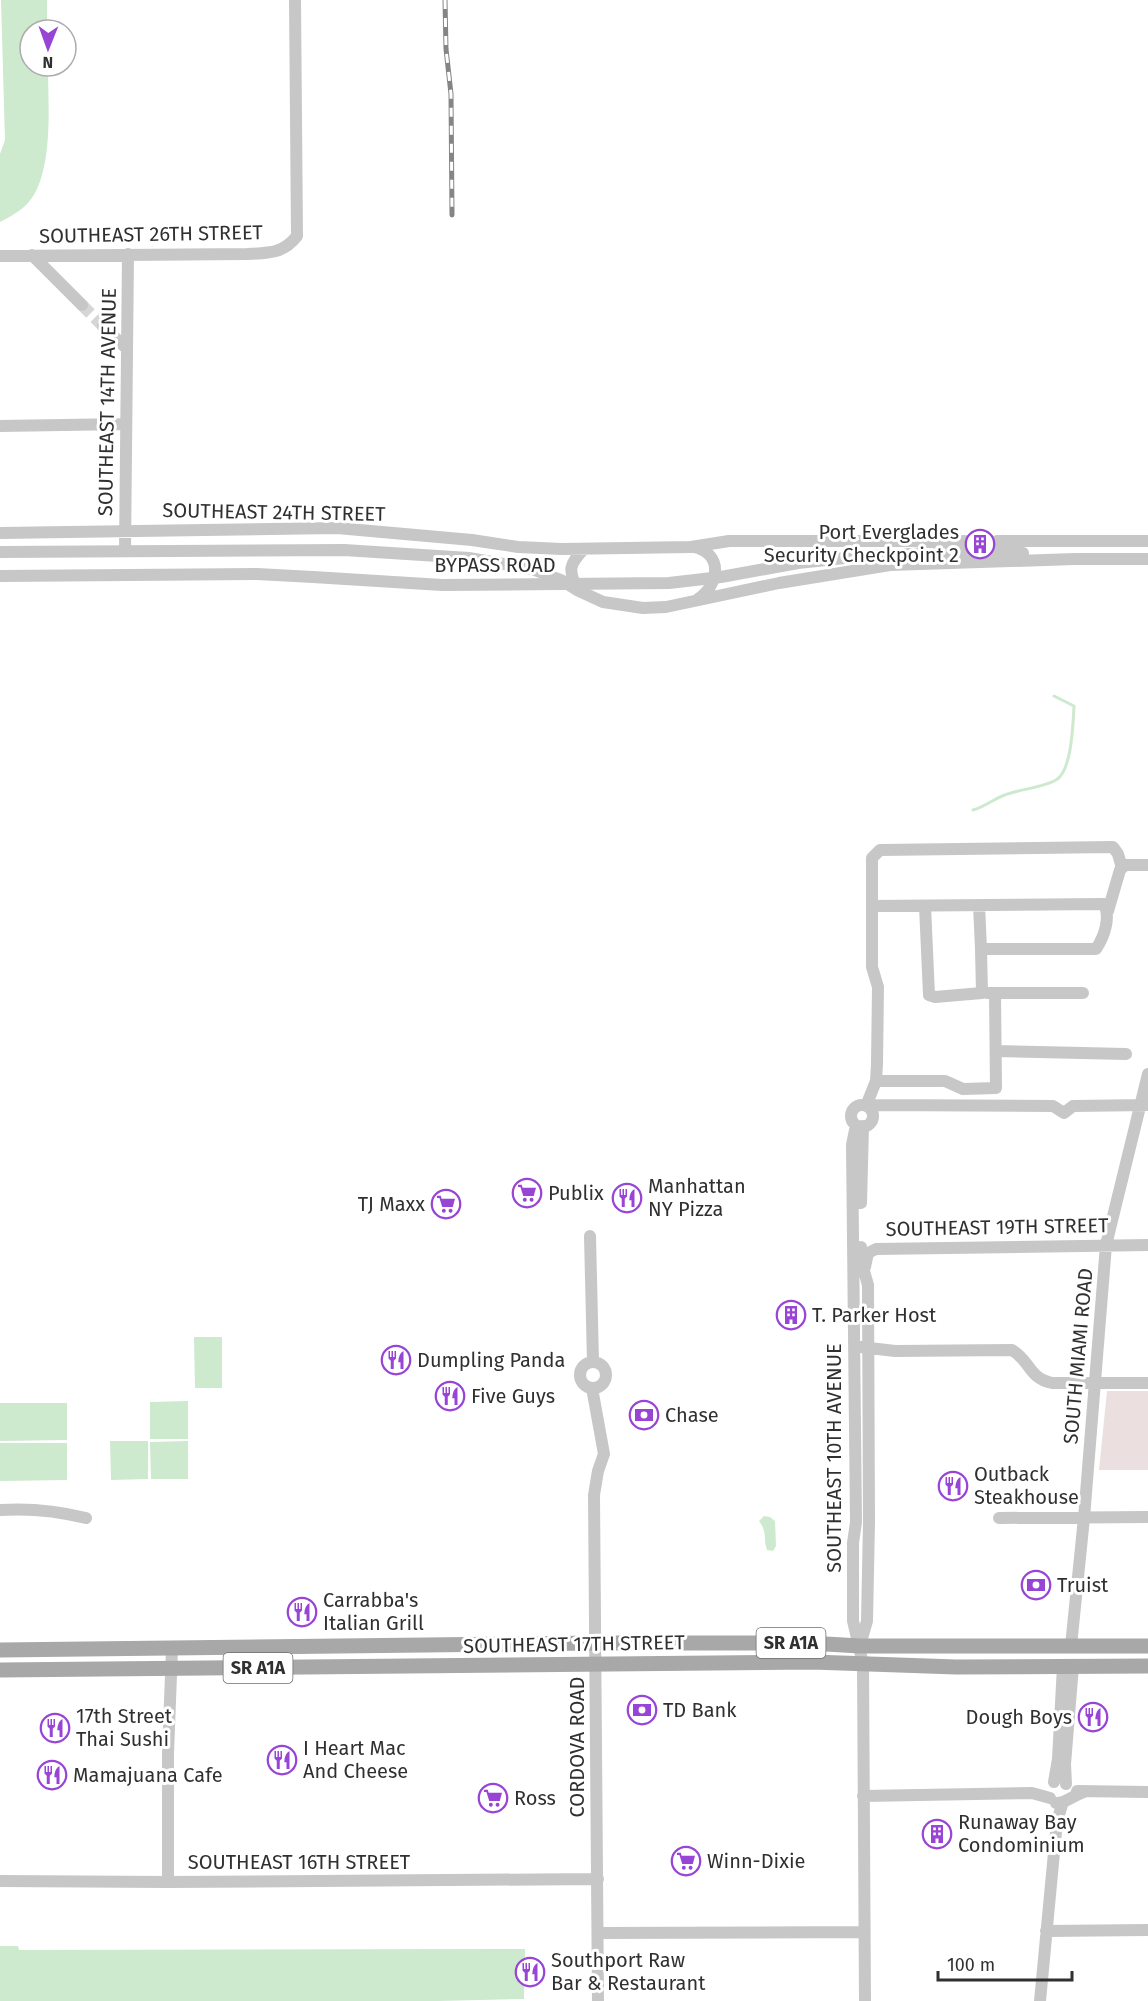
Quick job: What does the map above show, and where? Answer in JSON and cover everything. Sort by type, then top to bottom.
[{"type":"main road","name":"SOUTHEAST 17TH STREET","points":[[0,1650],[596,1643],[1148,1646]]},
{"type":"main road","points":[[414,1666],[446,1645]]},
{"type":"main road","points":[[385,1666],[411,1658],[417,1653],[419,1646]]},
{"type":"main road","points":[[1040,1666],[1057,1658],[1071,1646]]},
{"type":"main road","name":"SOUTHEAST 17TH STREET","points":[[0,1670],[812,1662],[956,1667],[1148,1666]]},
{"type":"street","name":"SOUTHEAST 26TH STREET","points":[[0,256],[273,252],[289,247],[297,236],[295,0]]},
{"type":"street","name":"SOUTHEAST 14TH AVENUE","points":[[125,551],[128,254]]},
{"type":"street","points":[[32,255],[82,305]]},
{"type":"street","points":[[103,326],[127,349]]},
{"type":"street","points":[[0,426],[126,424]]},
{"type":"street","name":"SOUTHEAST 24TH STREET","points":[[0,533],[337,528],[472,540],[518,547],[584,549],[691,547],[729,541],[963,541]]},
{"type":"street","points":[[213,530],[213,550]]},
{"type":"street","points":[[25,532],[25,552]]},
{"type":"street","points":[[354,550],[370,545],[382,532]]},
{"type":"street","points":[[408,553],[403,550],[402,545],[405,541],[423,541],[433,536]]},
{"type":"street","points":[[997,541],[1148,541]]},
{"type":"street","name":"BYPASS ROAD","points":[[989,552],[1110,542]]},
{"type":"street","points":[[691,547],[699,548],[710,555],[715,568],[714,582],[711,587],[694,601]]},
{"type":"street","points":[[577,590],[570,567],[573,560],[584,549]]},
{"type":"street","name":"SOUTHEAST 24TH STREET","points":[[0,552],[354,550],[469,558],[524,567],[550,575],[603,602],[655,608],[779,583],[890,565],[1148,559]]},
{"type":"street","name":"BYPASS ROAD","points":[[0,576],[257,574],[442,585],[677,582],[798,563],[854,557],[989,552],[1045,554],[1075,559]]},
{"type":"street","name":"SOUTHEAST 10TH AVENUE","points":[[860,1646],[867,1621],[868,1285],[861,1251],[859,1125],[851,1118],[852,1111],[857,1106],[868,1106],[876,1081],[878,987],[872,967],[872,858],[880,850],[1113,847],[1122,867]]},
{"type":"street","points":[[981,950],[1096,949],[1106,924],[1122,867],[1148,865]]},
{"type":"street","points":[[872,906],[1104,904],[1108,911]]},
{"type":"street","points":[[876,1081],[945,1081],[963,1089],[996,1088],[996,1051],[981,950],[979,905]]},
{"type":"street","points":[[926,906],[929,995],[935,997],[988,993],[1083,993]]},
{"type":"street","points":[[996,1051],[1126,1053]]},
{"type":"street","name":"SOUTH MIAMI ROAD","points":[[1071,1646],[1084,1518],[1106,1245],[1144,1105],[1148,1074]]},
{"type":"street","points":[[868,1106],[1053,1106],[1064,1113],[1073,1106],[1144,1105]]},
{"type":"street","name":"SOUTHEAST 10TH AVENUE","points":[[859,1125],[852,1145],[855,1346],[853,1621],[862,1664],[865,2001]]},
{"type":"street","points":[[590,1236],[593,1362]]},
{"type":"street","name":"SOUTHEAST 19TH STREET","points":[[864,1273],[868,1252],[876,1249],[1148,1245]]},
{"type":"street","points":[[855,1346],[895,1351],[1012,1350],[1022,1355],[1031,1372],[1041,1381],[1148,1383]]},
{"type":"street","points":[[593,1362],[602,1366],[606,1375],[602,1384],[592,1388],[583,1384],[580,1375],[584,1366],[593,1362]]},
{"type":"street","name":"CORDOVA ROAD","points":[[592,1388],[604,1454],[594,1495],[598,2001]]},
{"type":"street","points":[[855,1413],[868,1413]]},
{"type":"street","points":[[0,1509],[42,1510],[86,1518]]},
{"type":"street","points":[[999,1518],[1148,1517]]},
{"type":"street","points":[[168,1882],[168,1753],[172,1649]]},
{"type":"street","points":[[1040,2001],[1057,1821],[1058,1759],[1068,1666]]},
{"type":"street","points":[[863,1796],[1148,1792]]},
{"type":"street","name":"SOUTHEAST 16TH STREET","points":[[0,1881],[598,1879]]},
{"type":"street","points":[[1046,1931],[1148,1930]]},
{"type":"street","points":[[598,1933],[864,1932]]},
{"type":"shaded area","points":[[1,0],[47,0],[47,18],[18,18],[18,78],[48,78],[49,120],[45,161],[34,195],[24,207],[0,222],[0,154],[5,140]]},
{"type":"shaded area","points":[[194,1337],[222,1337],[222,1388],[195,1388]]},
{"type":"shaded area","points":[[1107,1391],[1148,1391],[1148,1470],[1099,1470]]},
{"type":"shaded area","points":[[188,1401],[188,1439],[150,1439],[150,1402]]},
{"type":"shaded area","points":[[0,1403],[67,1403],[67,1440],[0,1441]]},
{"type":"shaded area","points":[[110,1441],[148,1441],[148,1479],[111,1480]]},
{"type":"shaded area","points":[[188,1441],[188,1479],[151,1479],[150,1442]]},
{"type":"shaded area","points":[[0,1443],[67,1443],[67,1480],[0,1481]]},
{"type":"shaded area","points":[[764,1516],[775,1521],[776,1546],[773,1551],[767,1550],[764,1532],[759,1521]]},
{"type":"shaded area","points":[[0,1946],[18,1946],[19,1950],[525,1949],[524,1999],[0,2001]]},
{"type":"waterway","points":[[973,810],[1006,794],[1051,782],[1061,775],[1071,746],[1074,706],[1054,696]]},
{"type":"tunnel","points":[[82,305],[103,326]]},
{"type":"tunnel","points":[[963,541],[997,541]]},
{"type":"railway","points":[[445,0],[446,49],[451,94],[452,215]]},
{"type":"place","name":"Port Everglades Security Checkpoint 2","points":[[980,544]]},
{"type":"place","name":"Publix","points":[[527,1193]]},
{"type":"place","name":"Manhattan NY Pizza","points":[[627,1198]]},
{"type":"place","name":"TJ Maxx","points":[[446,1204]]},
{"type":"place","name":"T. Parker Host","points":[[791,1315]]},
{"type":"place","name":"Dumpling Panda","points":[[396,1360]]},
{"type":"place","name":"Five Guys","points":[[450,1396]]},
{"type":"place","name":"Chase","points":[[644,1415]]},
{"type":"place","name":"Outback Steakhouse","points":[[953,1486]]},
{"type":"place","name":"Truist","points":[[1036,1585]]},
{"type":"place","name":"Carrabba's Italian Grill","points":[[302,1612]]},
{"type":"place","name":"TD Bank","points":[[642,1710]]},
{"type":"place","name":"Dough Boys","points":[[1093,1717]]},
{"type":"place","name":"17th Street Thai Sushi","points":[[55,1728]]},
{"type":"place","name":"I Heart Mac And Cheese","points":[[282,1760]]},
{"type":"place","name":"Mamajuana Cafe","points":[[52,1775]]},
{"type":"place","name":"Ross","points":[[493,1798]]},
{"type":"place","name":"Runaway Bay Condominium","points":[[937,1834]]},
{"type":"place","name":"Winn-Dixie","points":[[686,1861]]},
{"type":"place","name":"Southport Raw Bar & Restaurant","points":[[530,1972]]}]
